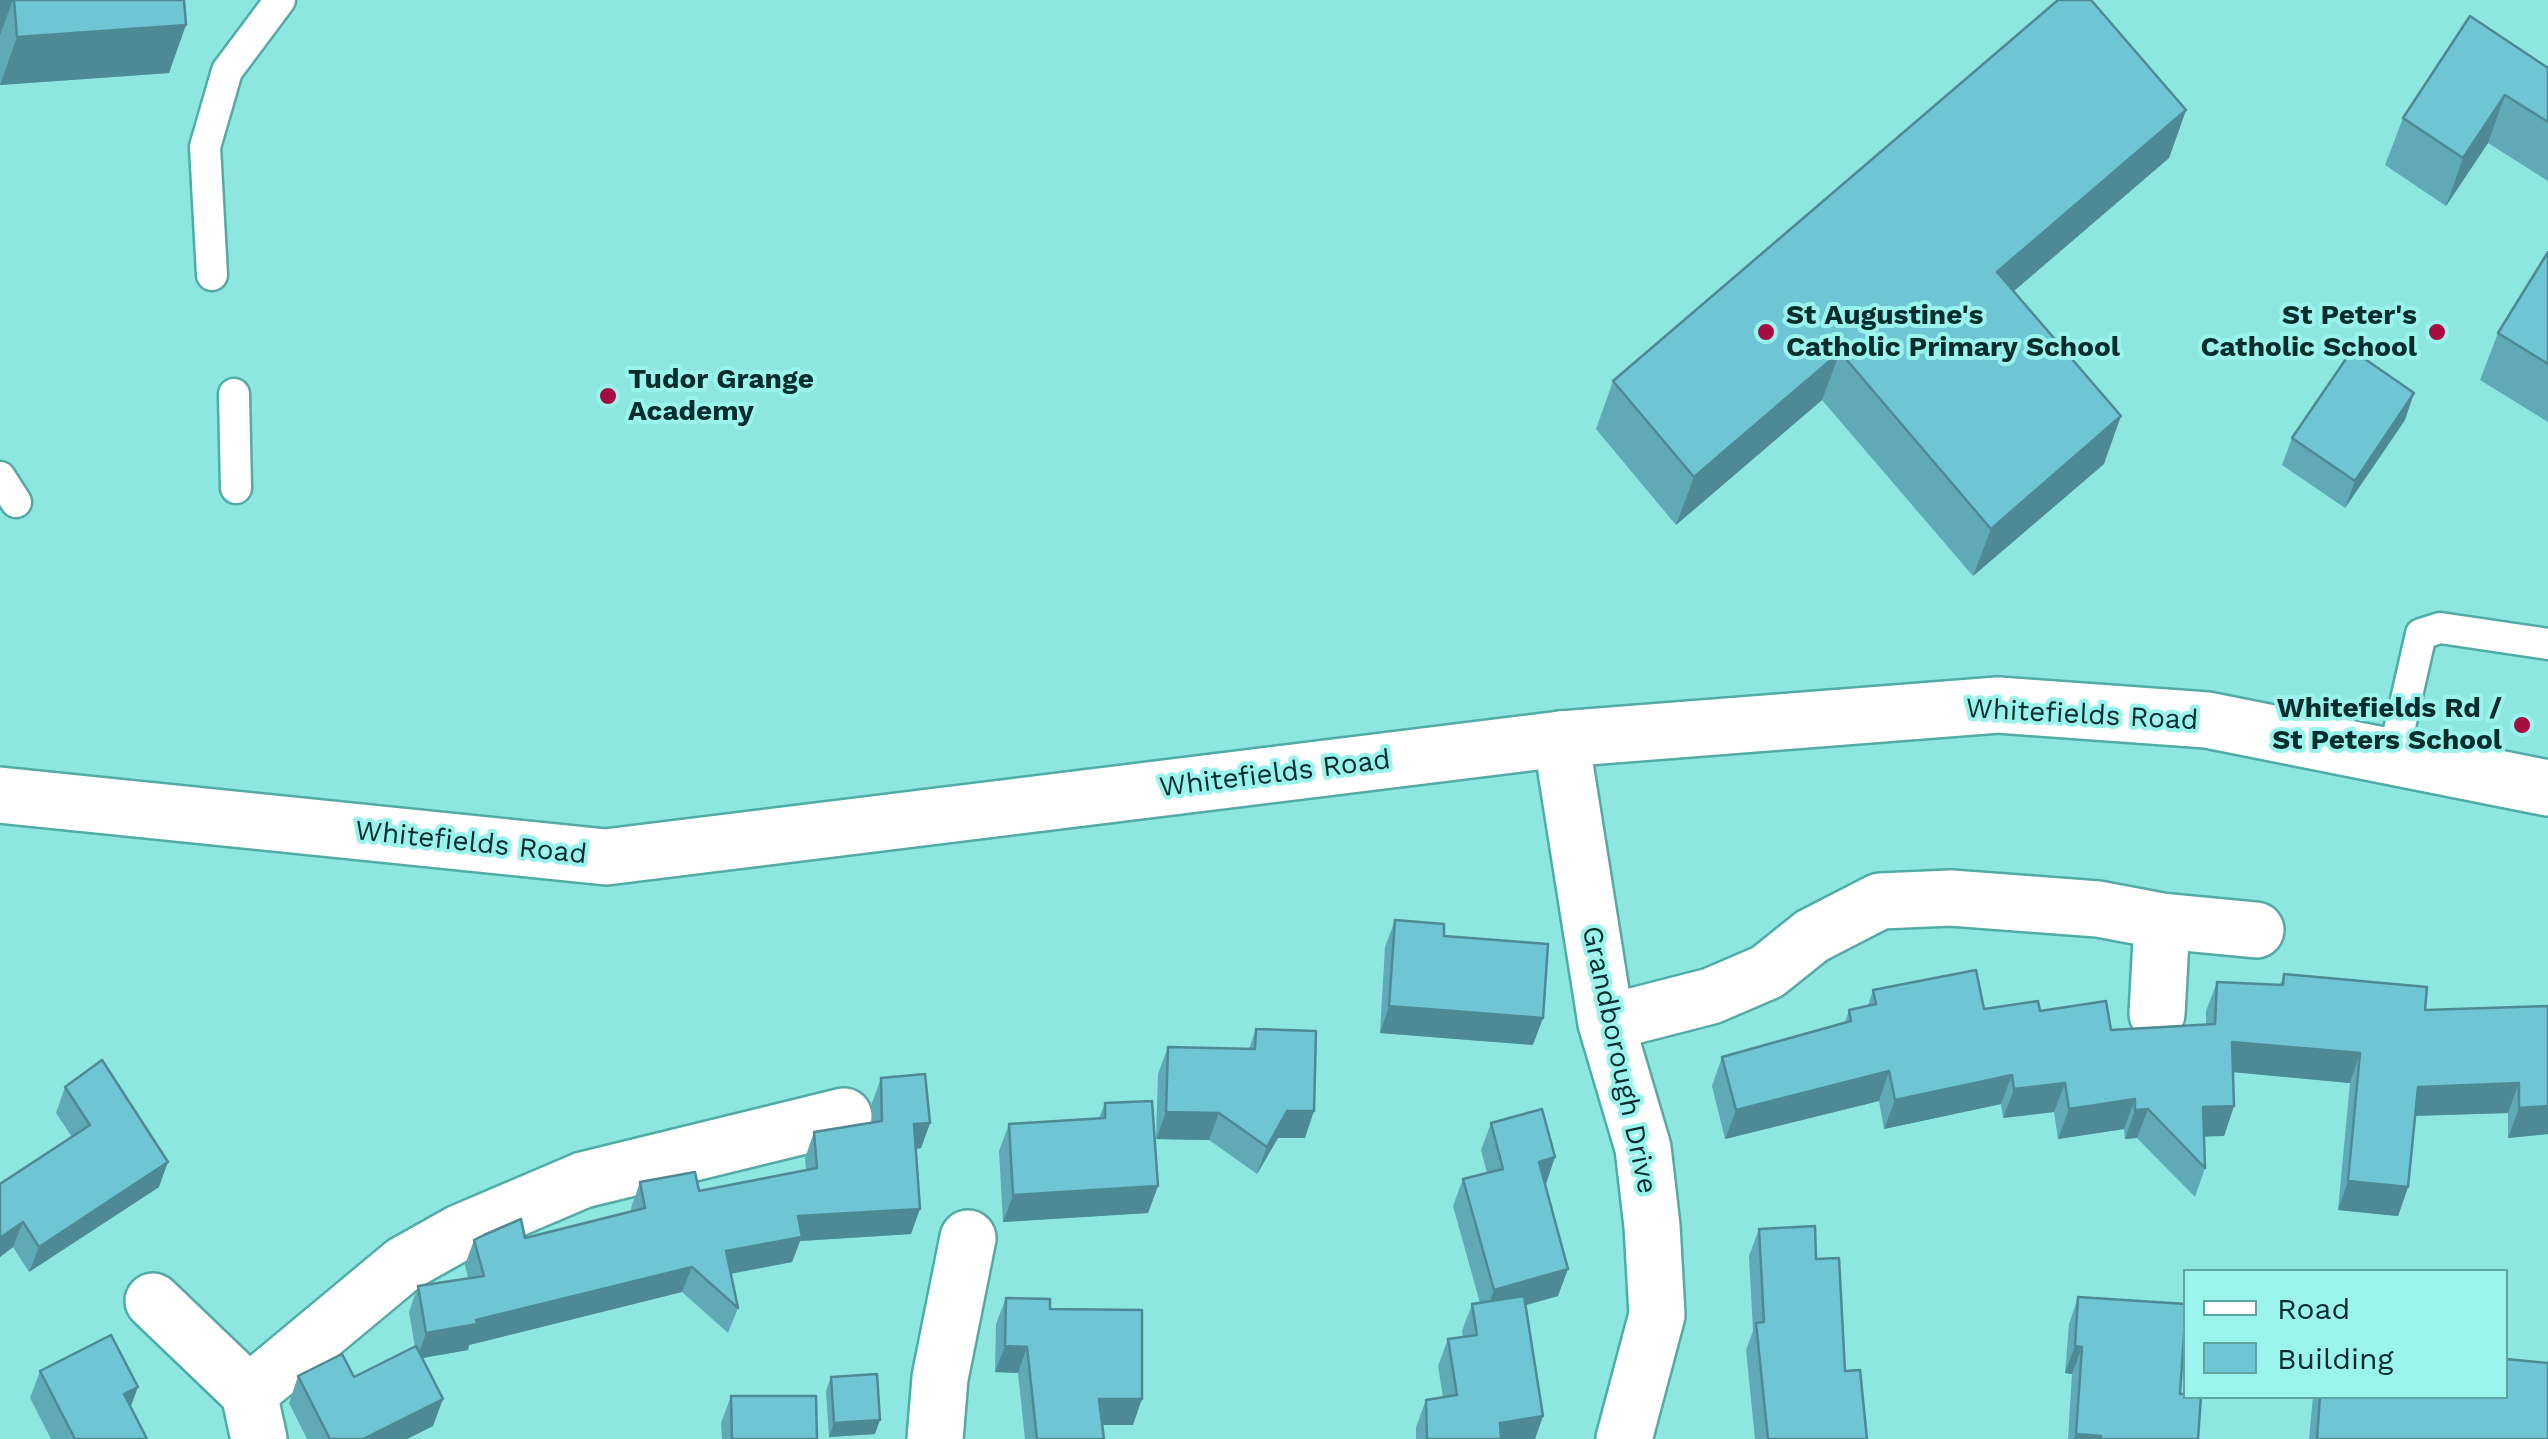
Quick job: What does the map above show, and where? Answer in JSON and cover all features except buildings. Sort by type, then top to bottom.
[{"type":"street","name":"Whitefields Road","points":[[0,794],[606,857],[1560,739],[1998,705],[2207,720],[2548,788]]},
{"type":"street","name":"Grandborough Drive","points":[[1560,739],[1606,1023],[1643,1148],[1657,1315],[1624,1439]]},
{"type":"street","points":[[1606,1023],[1711,996],[1766,972],[1812,936],[1880,901],[1988,900],[2098,908],[2162,921],[2256,930]]},
{"type":"street","points":[[2157,1014],[2162,921]]},
{"type":"street","points":[[153,1301],[254,1416],[404,1264],[461,1232],[583,1180],[844,1116]]},
{"type":"street","points":[[934,1439],[940,1378],[968,1238]]},
{"type":"lane","points":[[212,275],[205,147],[227,70],[280,0]]},
{"type":"lane","points":[[234,394],[236,488]]},
{"type":"lane","points":[[2393,757],[2421,634],[2440,628],[2548,644]]},
{"type":"place","name":"St Augustine's Catholic Primary School","points":[[1766,332]]},
{"type":"place","name":"St Peter's Catholic School","points":[[2437,332]]},
{"type":"place","name":"Tudor Grange Academy","points":[[608,396]]},
{"type":"place","name":"Whitefields Rd / St Peters School","points":[[2522,725]]}]
